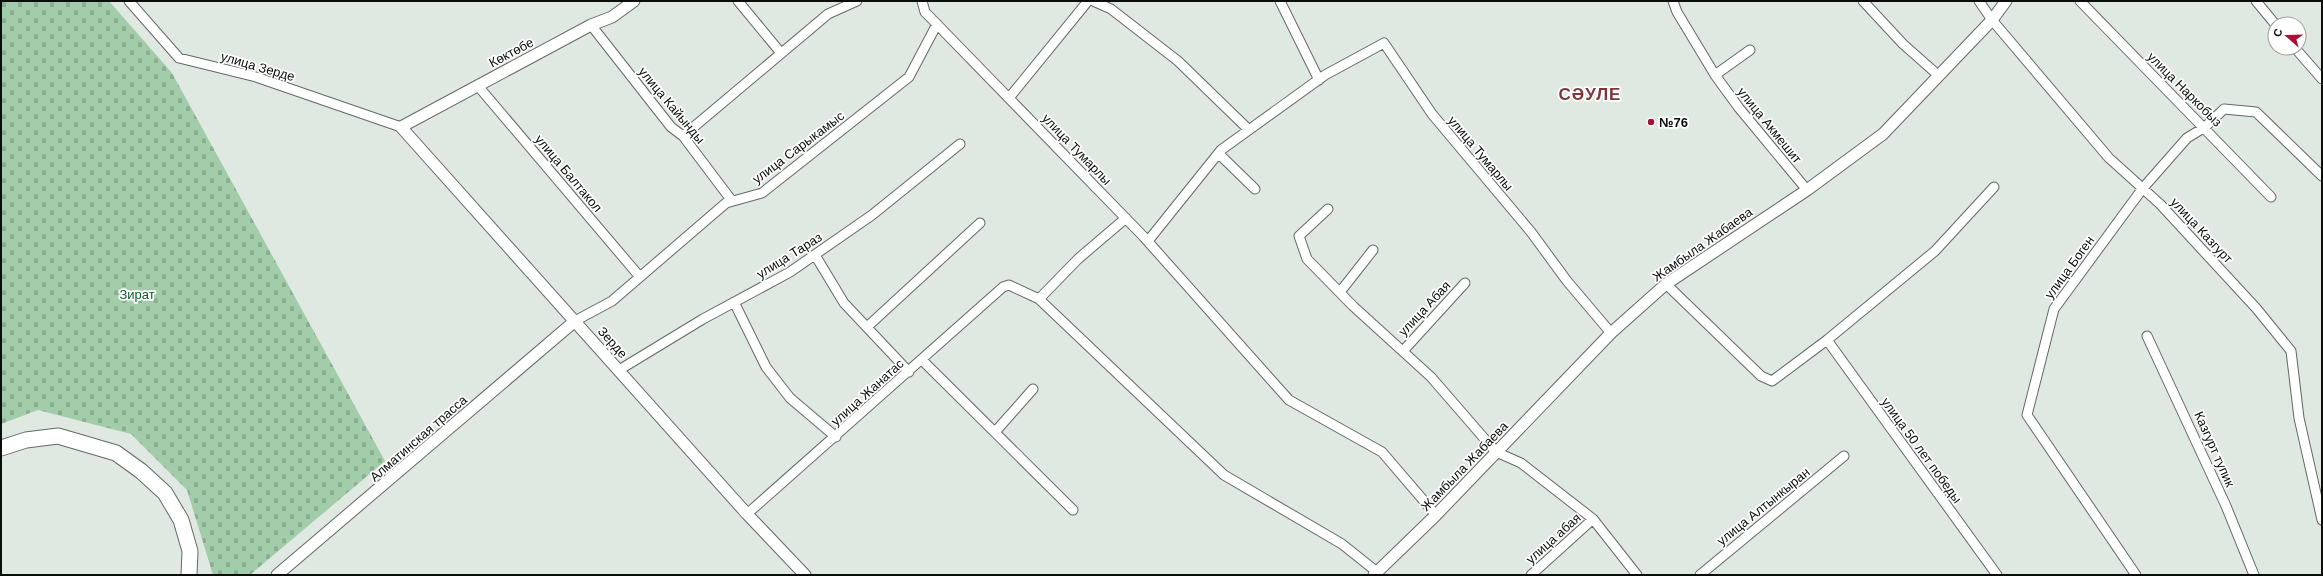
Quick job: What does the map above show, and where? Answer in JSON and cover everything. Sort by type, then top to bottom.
[{"type":"highway","points":[[1,448],[26,440],[58,436],[116,453],[141,470],[165,493],[181,520],[190,551],[189,575]]},
{"type":"street","name":"улица Зерде","points":[[129,1],[179,58],[256,77],[401,127]]},
{"type":"street","name":"Көктөбе","points":[[401,127],[591,25],[612,17],[634,1]]},
{"type":"street","points":[[738,1],[781,53]]},
{"type":"street","points":[[683,136],[828,14],[857,1]]},
{"type":"street","name":"улица Тумарлы","points":[[922,1],[925,12],[1148,241],[1289,400],[1382,452],[1436,515]]},
{"type":"street","points":[[1009,98],[1088,1]]},
{"type":"street","points":[[1093,1],[1111,9],[1178,62],[1249,130]]},
{"type":"street","points":[[1280,1],[1319,80]]},
{"type":"street","name":"улица Акмешит","points":[[1673,1],[1677,12],[1715,75],[1739,108],[1807,190]]},
{"type":"street","points":[[1863,1],[1903,44],[1938,75]]},
{"type":"street","name":"улица Казгурт","points":[[1979,1],[1992,20],[2109,158],[2160,204],[2256,308],[2291,351],[2299,418],[2322,520]]},
{"type":"street","name":"Жамбыла Жабаева","points":[[1376,573],[1436,515],[1611,334],[1666,284],[1807,190],[1883,134],[1992,20],[2006,1]]},
{"type":"street","name":"улица Наркобыз","points":[[2080,1],[2205,127],[2271,197]]},
{"type":"street","points":[[2256,1],[2268,16]]},
{"type":"street","name":"улица Сарыкамыс","points":[[575,321],[612,301],[726,203],[762,193],[909,77],[937,24]]},
{"type":"street","name":"улица Кайынды","points":[[591,25],[671,127],[683,136],[732,201]]},
{"type":"street","name":"улица Тумарлы","points":[[1148,241],[1218,154],[1319,80],[1384,43],[1432,114],[1531,232],[1567,281],[1611,334]]},
{"type":"street","points":[[1715,75],[1750,50]]},
{"type":"street","points":[[2302,56],[2322,79]]},
{"type":"street","name":"улица Балтакол","points":[[478,86],[640,277]]},
{"type":"street","name":"улица Боген","points":[[2136,575],[2027,415],[2054,308],[2143,188],[2186,138],[2205,127],[2224,109],[2256,112],[2322,176]]},
{"type":"street","name":"Зерде","points":[[401,127],[747,514],[805,575]]},
{"type":"street","name":"улица Тараз","points":[[619,370],[734,302],[790,272],[872,215],[960,144]]},
{"type":"street","points":[[1218,154],[1255,189]]},
{"type":"street","points":[[1666,284],[1761,376],[1772,381],[1827,340],[1935,250],[1994,187]]},
{"type":"street","points":[[1328,208],[1299,236],[1307,259],[1431,377],[1496,452],[1521,464],[1593,519]]},
{"type":"street","points":[[1126,218],[1078,259],[1039,299],[1224,476],[1342,544],[1376,573]]},
{"type":"street","points":[[867,327],[980,223]]},
{"type":"street","points":[[1340,292],[1373,250]]},
{"type":"street","points":[[815,255],[844,303],[909,372]]},
{"type":"street","name":"улица Абая","points":[[1403,351],[1465,282]]},
{"type":"street","name":"улица Жанатас","points":[[747,514],[836,437],[1003,287],[1009,285],[1023,294],[1039,299]]},
{"type":"street","points":[[734,302],[766,367],[790,398],[836,437]]},
{"type":"street","name":"Алматинская трасса","points":[[277,575],[575,321]]},
{"type":"street","name":"Казгурт тупик","points":[[2147,336],[2223,499],[2254,575]]},
{"type":"street","name":"улица 50 лет победы","points":[[1827,340],[1997,575]]},
{"type":"street","points":[[922,360],[1074,510]]},
{"type":"street","points":[[995,432],[1033,389]]},
{"type":"street","name":"улица Алтынкыран","points":[[1700,575],[1844,456]]},
{"type":"street","name":"улица абая","points":[[1531,575],[1593,519],[1637,575]]},
{"type":"green space","name":"Зират","points":[[1,1],[109,1],[172,73],[385,461],[250,575],[213,575],[187,490],[131,434],[38,410],[1,424]]},
{"type":"place","name":"№76","points":[[1651,122]]},
{"type":"district","name":"СӘУЛЕ","points":[[1590,94]]}]
